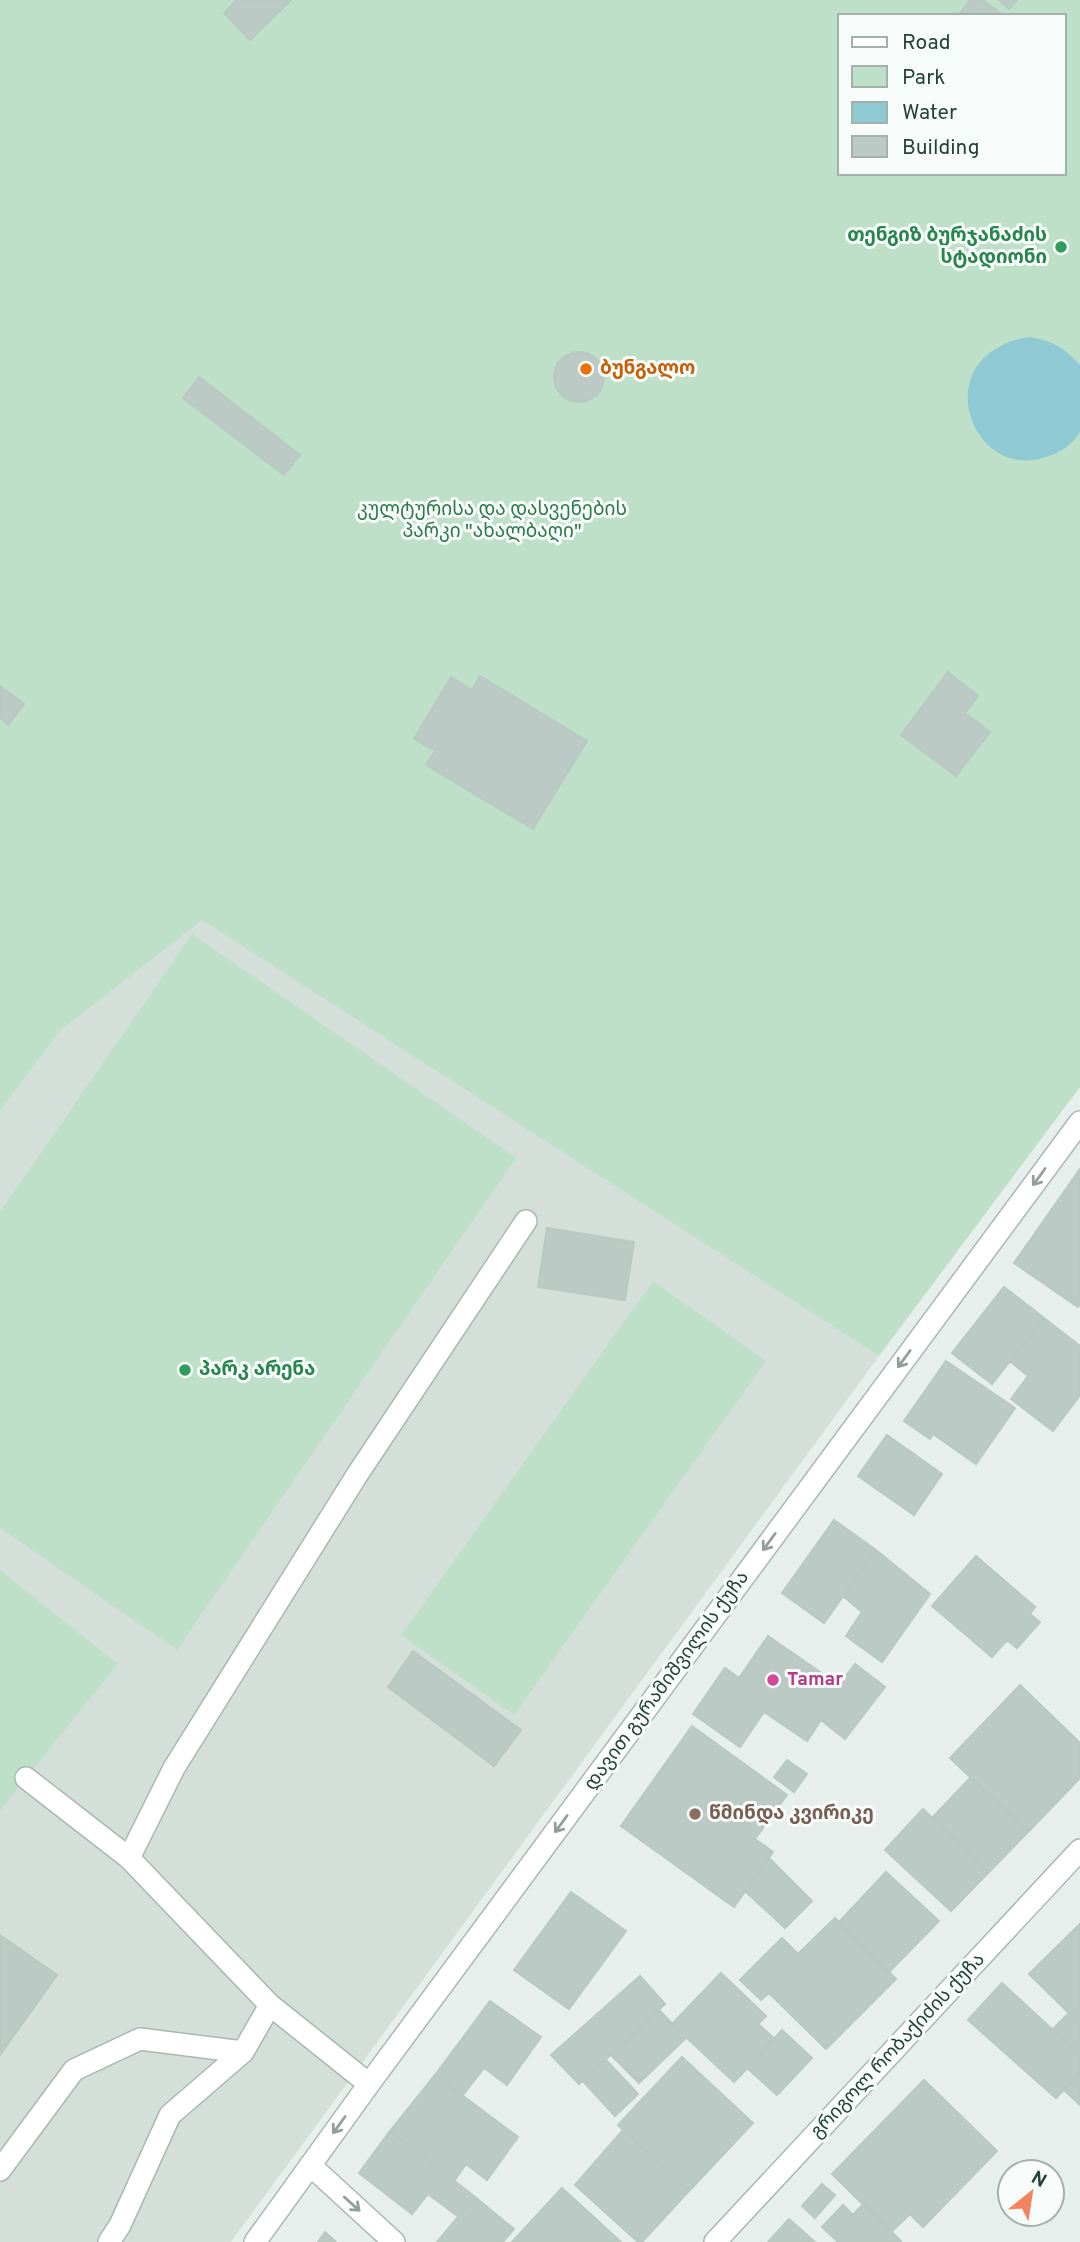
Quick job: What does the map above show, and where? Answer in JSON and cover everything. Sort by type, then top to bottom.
[{"type":"street","name":"დავით გურამიშვილის ქუჩა","points":[[255,2242],[1080,1122]]},
{"type":"street","points":[[129,1858],[174,1768],[357,1475],[526,1221]]},
{"type":"street","points":[[26,1778],[129,1858],[270,2005],[369,2084]]},
{"type":"street","name":"გრიგოლ რობაქიძის ქუჩა","points":[[715,2242],[1080,1850]]},
{"type":"street","points":[[109,2242],[120,2225],[170,2115],[243,2052],[270,2005]]},
{"type":"street","points":[[0,2170],[74,2070],[141,2039],[243,2052]]},
{"type":"street","points":[[310,2165],[394,2242]]},
{"type":"shaded area","points":[[202,919],[879,1356],[231,2242],[0,2242],[0,1111],[60,1031]]},
{"type":"green space","name":"კულტურისა და დასვენების პარკი \"ახალბაღი\"","points":[[0,0],[1080,0],[1080,1087],[879,1356],[202,920],[60,1031],[0,1111]]},
{"type":"green space","name":"პარკ არენა","points":[[192,934],[516,1158],[177,1650],[0,1528],[0,1212]]},
{"type":"green space","points":[[653,1281],[766,1361],[514,1715],[401,1635]]},
{"type":"green space","points":[[0,1570],[118,1664],[0,1811]]},
{"type":"water","points":[[1028,337],[1057,345],[1080,365],[1080,432],[1069,445],[1056,453],[1019,460],[997,452],[980,435],[970,414],[968,390],[976,367],[996,349]]},
{"type":"building","points":[[237,0],[291,0],[250,40],[224,13]]},
{"type":"building","points":[[970,0],[983,0],[1001,14],[960,14]]},
{"type":"building","points":[[999,0],[1017,0],[1009,9]]},
{"type":"building","points":[[579,352],[597,359],[604,377],[597,395],[579,402],[561,395],[554,377],[561,359]]},
{"type":"building","points":[[199,377],[300,455],[284,475],[183,398]]},
{"type":"building","points":[[948,672],[978,696],[965,713],[990,732],[956,776],[901,735]]},
{"type":"building","points":[[480,676],[587,741],[533,829],[426,765],[435,751],[414,739],[451,677],[472,690]]},
{"type":"building","points":[[1,687],[24,704],[8,725],[0,718]]},
{"type":"building","points":[[1080,1169],[1080,1304],[1078,1307],[1014,1263]]},
{"type":"building","points":[[547,1228],[634,1242],[625,1300],[538,1287]]},
{"type":"building","points":[[1004,1287],[1044,1318],[992,1384],[952,1353]]},
{"type":"building","points":[[1044,1318],[1080,1346],[1080,1395],[1053,1431],[1011,1399],[1028,1376],[1010,1361]]},
{"type":"building","points":[[946,1361],[1015,1408],[976,1464],[933,1434],[930,1439],[904,1421]]},
{"type":"building","points":[[887,1435],[942,1474],[914,1515],[858,1476]]},
{"type":"building","points":[[834,1520],[876,1550],[824,1623],[782,1593]]},
{"type":"building","points":[[876,1550],[930,1594],[882,1662],[846,1636],[862,1612],[843,1596]]},
{"type":"building","points":[[976,1556],[1035,1607],[1030,1614],[1040,1622],[1017,1648],[1007,1640],[992,1657],[932,1606]]},
{"type":"building","points":[[768,1636],[839,1685],[855,1664],[885,1687],[845,1739],[821,1720],[807,1741],[764,1712],[740,1747],[693,1714],[725,1668],[739,1678]]},
{"type":"building","points":[[413,1651],[521,1730],[494,1766],[388,1687]]},
{"type":"building","points":[[1020,1685],[1080,1743],[1080,1778],[1028,1832],[950,1758]]},
{"type":"building","points":[[692,1726],[787,1795],[755,1839],[773,1852],[734,1907],[621,1826]]},
{"type":"building","points":[[787,1760],[807,1774],[794,1792],[774,1777]]},
{"type":"building","points":[[971,1777],[1028,1832],[989,1872],[932,1818]]},
{"type":"building","points":[[923,1809],[989,1872],[951,1911],[885,1850]]},
{"type":"building","points":[[769,1858],[812,1901],[785,1928],[745,1891]]},
{"type":"building","points":[[886,1872],[939,1921],[889,1972],[839,1922]]},
{"type":"building","points":[[571,1892],[626,1931],[569,2009],[514,1970]]},
{"type":"building","points":[[835,1918],[896,1979],[826,2049],[769,1993],[761,2000],[740,1980],[782,1938],[798,1954]]},
{"type":"building","points":[[1080,1924],[1080,2016],[1076,2020],[1029,1974]]},
{"type":"building","points":[[0,1935],[57,1975],[0,2055]]},
{"type":"building","points":[[721,1973],[766,2016],[758,2024],[775,2039],[734,2082],[672,2024]]},
{"type":"building","points":[[640,1976],[665,2004],[579,2084],[551,2055]]},
{"type":"building","points":[[1002,1983],[1080,2055],[1080,2073],[1056,2098],[968,2020]]},
{"type":"building","points":[[490,2001],[541,2037],[507,2085],[456,2047]]},
{"type":"building","points":[[659,2010],[686,2038],[639,2083],[611,2055]]},
{"type":"building","points":[[1069,2013],[1076,2020],[1080,2016],[1080,2055],[1053,2029]]},
{"type":"building","points":[[782,2030],[812,2058],[777,2095],[747,2068]]},
{"type":"building","points":[[456,2047],[484,2068],[462,2096],[435,2075]]},
{"type":"building","points":[[682,2057],[753,2123],[689,2191],[618,2125]]},
{"type":"building","points":[[606,2060],[638,2094],[615,2116],[582,2080]]},
{"type":"building","points":[[1080,2073],[1080,2105],[1064,2090]]},
{"type":"building","points":[[435,2075],[518,2137],[487,2180],[466,2164],[455,2180],[390,2131]]},
{"type":"building","points":[[924,2080],[997,2151],[923,2227],[910,2214],[891,2232],[832,2174]]},
{"type":"building","points":[[623,2130],[689,2191],[642,2242],[638,2242],[575,2185]]},
{"type":"building","points":[[390,2131],[475,2197],[459,2217],[428,2194],[412,2214],[359,2173]]},
{"type":"building","points":[[822,2184],[835,2195],[815,2218],[802,2206]]},
{"type":"building","points":[[562,2188],[621,2242],[512,2242]]},
{"type":"building","points":[[475,2197],[514,2229],[503,2242],[437,2242]]},
{"type":"building","points":[[863,2204],[900,2242],[838,2242],[822,2227],[843,2205],[853,2215]]},
{"type":"building","points":[[789,2219],[815,2242],[768,2242]]},
{"type":"building","points":[[325,2232],[336,2242],[318,2242]]},
{"type":"place","name":"თენგიზ ბურჯანაძის სტადიონი","points":[[1061,247]]},
{"type":"place","name":"ბუნგალო","points":[[586,369]]},
{"type":"place","name":"პარკ არენა","points":[[185,1370]]},
{"type":"place","name":"Tamar","points":[[773,1680]]},
{"type":"place","name":"წმინდა კვირიკე","points":[[695,1814]]}]
